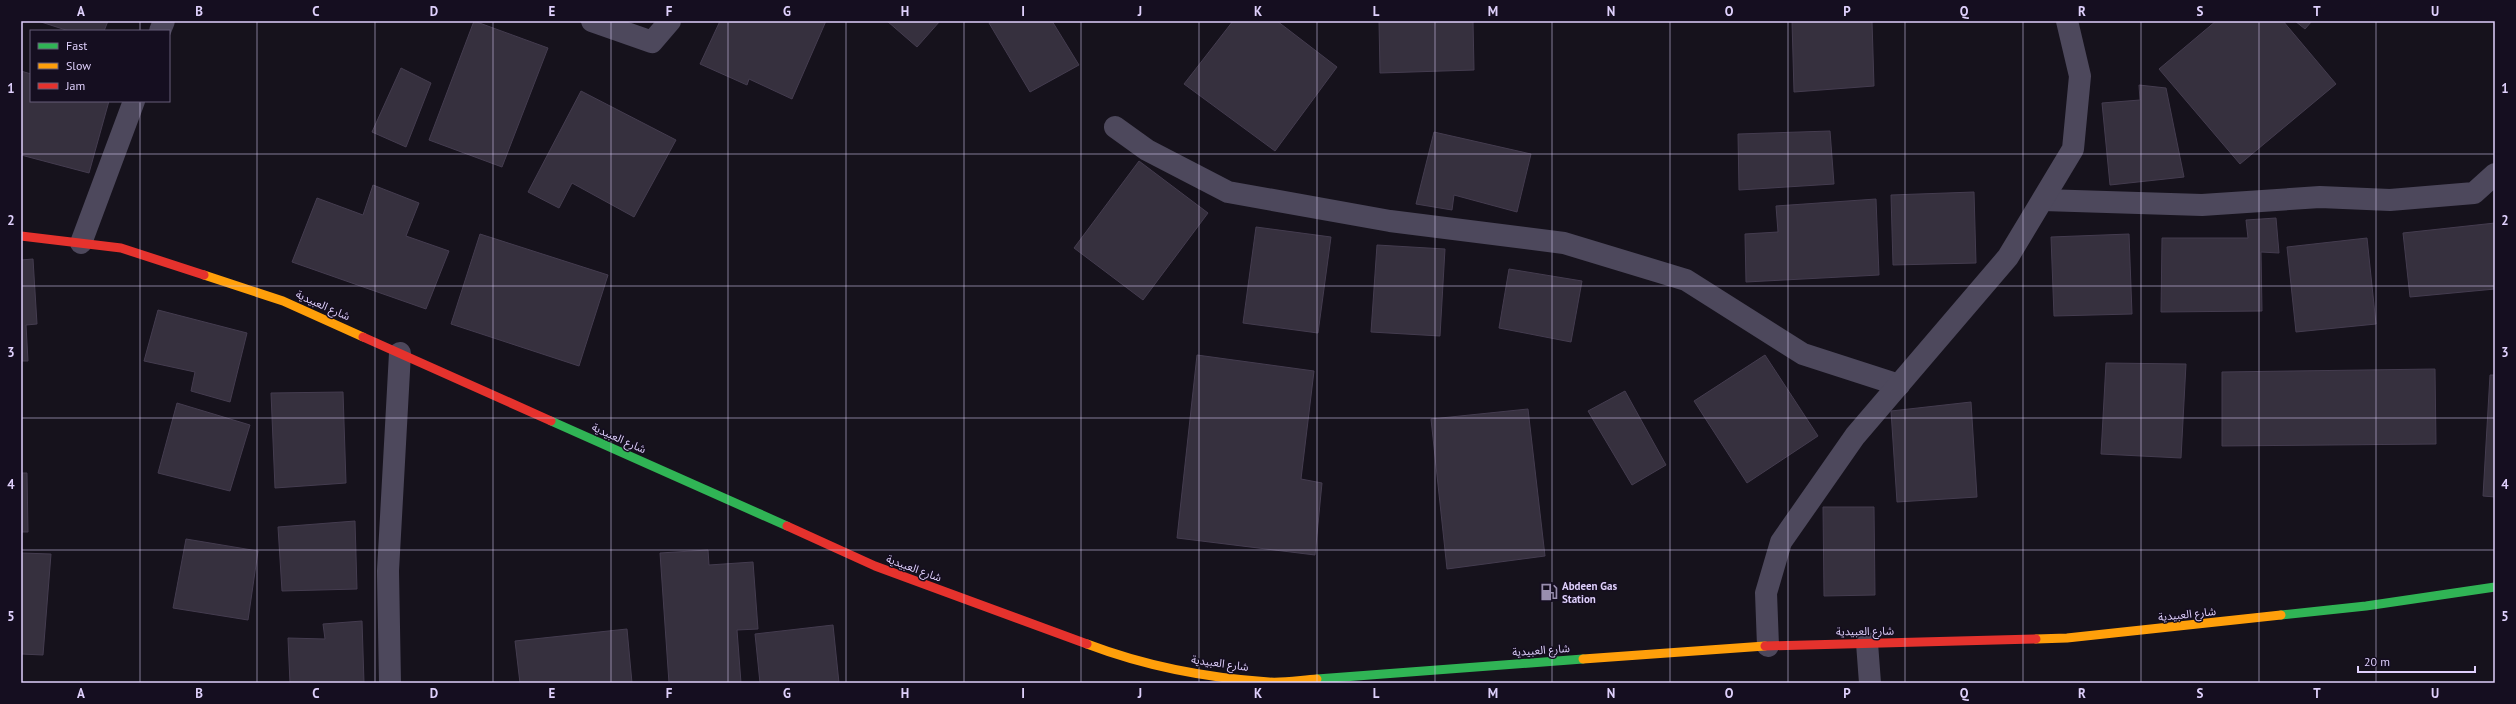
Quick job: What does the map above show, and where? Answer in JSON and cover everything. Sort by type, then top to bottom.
[{"type":"main road","name":"شارع العبيدية","points":[[21,236],[121,248],[283,300],[875,566],[1119,656],[1200,674],[1270,682],[1768,646],[2067,638],[2366,606],[2495,587]]},
{"type":"street","points":[[592,21],[652,42],[670,21]]},
{"type":"street","points":[[1768,646],[1766,593],[1781,542],[1855,436],[2008,257],[2073,149],[2080,76],[2067,21]]},
{"type":"street","points":[[80,243],[134,102]]},
{"type":"street","points":[[1115,127],[1147,150],[1228,192],[1390,221],[1564,243],[1686,280],[1803,354],[1899,385]]},
{"type":"street","points":[[2043,200],[2202,205],[2320,197],[2390,200],[2474,193],[2495,174]]},
{"type":"street","points":[[390,683],[388,571],[400,353]]},
{"type":"street","points":[[1867,643],[1870,683]]},
{"type":"building","points":[[38,21],[108,21],[104,30],[66,30]]},
{"type":"building","points":[[474,21],[548,48],[502,167],[429,140]]},
{"type":"building","points":[[720,21],[826,21],[792,99],[749,79],[747,85],[700,64]]},
{"type":"building","points":[[887,21],[940,21],[917,47]]},
{"type":"building","points":[[994,21],[1052,21],[1079,65],[1030,92],[989,23]]},
{"type":"building","points":[[1233,21],[1277,21],[1337,67],[1275,151],[1184,84]]},
{"type":"building","points":[[1379,21],[1473,21],[1474,70],[1380,73]]},
{"type":"building","points":[[1792,21],[1872,21],[1874,86],[1794,92]]},
{"type":"building","points":[[2216,21],[2283,21],[2336,84],[2240,164],[2159,69]]},
{"type":"building","points":[[2295,21],[2312,21],[2305,29]]},
{"type":"building","points":[[401,68],[431,83],[406,147],[372,132]]},
{"type":"building","points":[[21,71],[30,74],[30,102],[109,102],[89,173],[21,155]]},
{"type":"building","points":[[2139,85],[2166,88],[2184,177],[2110,185],[2102,103],[2140,100]]},
{"type":"building","points":[[581,91],[676,140],[634,217],[572,183],[559,208],[528,192]]},
{"type":"building","points":[[1830,131],[1834,184],[1739,190],[1738,134]]},
{"type":"building","points":[[1434,132],[1531,154],[1517,212],[1454,195],[1452,210],[1416,204]]},
{"type":"building","points":[[1139,161],[1208,213],[1143,300],[1074,248]]},
{"type":"building","points":[[373,185],[419,203],[406,236],[449,251],[426,309],[292,262],[317,198],[363,215]]},
{"type":"building","points":[[1974,192],[1976,263],[1893,265],[1891,195]]},
{"type":"building","points":[[1876,199],[1879,275],[1746,282],[1745,234],[1778,232],[1776,206]]},
{"type":"building","points":[[2276,218],[2279,253],[2261,252],[2262,311],[2161,312],[2162,238],[2248,238],[2246,220]]},
{"type":"building","points":[[2495,223],[2495,289],[2410,297],[2403,233]]},
{"type":"building","points":[[1256,227],[1331,237],[1318,333],[1243,323]]},
{"type":"building","points":[[480,234],[608,275],[579,366],[451,324]]},
{"type":"building","points":[[2129,234],[2132,314],[2054,316],[2051,237]]},
{"type":"building","points":[[2367,238],[2376,324],[2296,332],[2287,247]]},
{"type":"building","points":[[1377,245],[1445,249],[1440,336],[1371,332]]},
{"type":"building","points":[[33,259],[37,324],[26,325],[28,361],[21,361],[21,260]]},
{"type":"building","points":[[1509,269],[1582,281],[1571,342],[1499,328]]},
{"type":"building","points":[[158,310],[247,333],[230,402],[191,391],[195,372],[144,361]]},
{"type":"building","points":[[1197,355],[1314,371],[1301,479],[1322,483],[1315,555],[1177,538]]},
{"type":"building","points":[[1765,355],[1818,436],[1747,483],[1694,401]]},
{"type":"building","points":[[2106,363],[2186,364],[2181,458],[2101,454]]},
{"type":"building","points":[[2435,369],[2436,444],[2222,446],[2222,372]]},
{"type":"building","points":[[2490,375],[2495,375],[2495,497],[2483,496]]},
{"type":"building","points":[[1625,391],[1666,465],[1632,485],[1588,411]]},
{"type":"building","points":[[343,392],[346,483],[275,488],[271,393]]},
{"type":"building","points":[[1971,402],[1977,497],[1897,502],[1891,411]]},
{"type":"building","points":[[177,403],[250,425],[230,491],[158,473]]},
{"type":"building","points":[[1528,409],[1545,556],[1447,569],[1431,419]]},
{"type":"building","points":[[21,473],[27,473],[28,532],[21,532]]},
{"type":"building","points":[[1823,507],[1874,507],[1875,595],[1824,596]]},
{"type":"building","points":[[355,521],[357,589],[282,591],[278,527]]},
{"type":"building","points":[[186,539],[258,551],[248,620],[173,608]]},
{"type":"building","points":[[708,550],[709,565],[753,562],[758,629],[737,630],[741,683],[669,683],[660,553]]},
{"type":"building","points":[[21,553],[51,554],[43,655],[21,654]]},
{"type":"building","points":[[362,621],[364,683],[290,683],[288,638],[325,639],[323,624]]},
{"type":"building","points":[[833,625],[839,683],[760,683],[755,634]]},
{"type":"building","points":[[627,629],[632,683],[520,683],[515,641]]},
{"type":"traffic: fast","points":[[551,421],[787,526]]},
{"type":"traffic: fast","points":[[2281,615],[2366,606],[2495,587]]},
{"type":"traffic: fast","points":[[1317,679],[1583,659]]},
{"type":"traffic: slow","points":[[204,275],[283,301],[363,337]]},
{"type":"traffic: slow","points":[[2036,639],[2067,638],[2281,615]]},
{"type":"traffic: slow","points":[[1087,644],[1131,659],[1200,674],[1269,682],[1317,679]]},
{"type":"traffic: slow","points":[[1583,659],[1765,646]]},
{"type":"traffic: jam","points":[[21,236],[121,248],[204,275]]},
{"type":"traffic: jam","points":[[363,337],[551,421]]},
{"type":"traffic: jam","points":[[787,526],[875,566],[1087,644]]},
{"type":"traffic: jam","points":[[1765,646],[2036,639]]},
{"type":"place","name":"Abdeen Gas Station","points":[[1549,592]]}]
